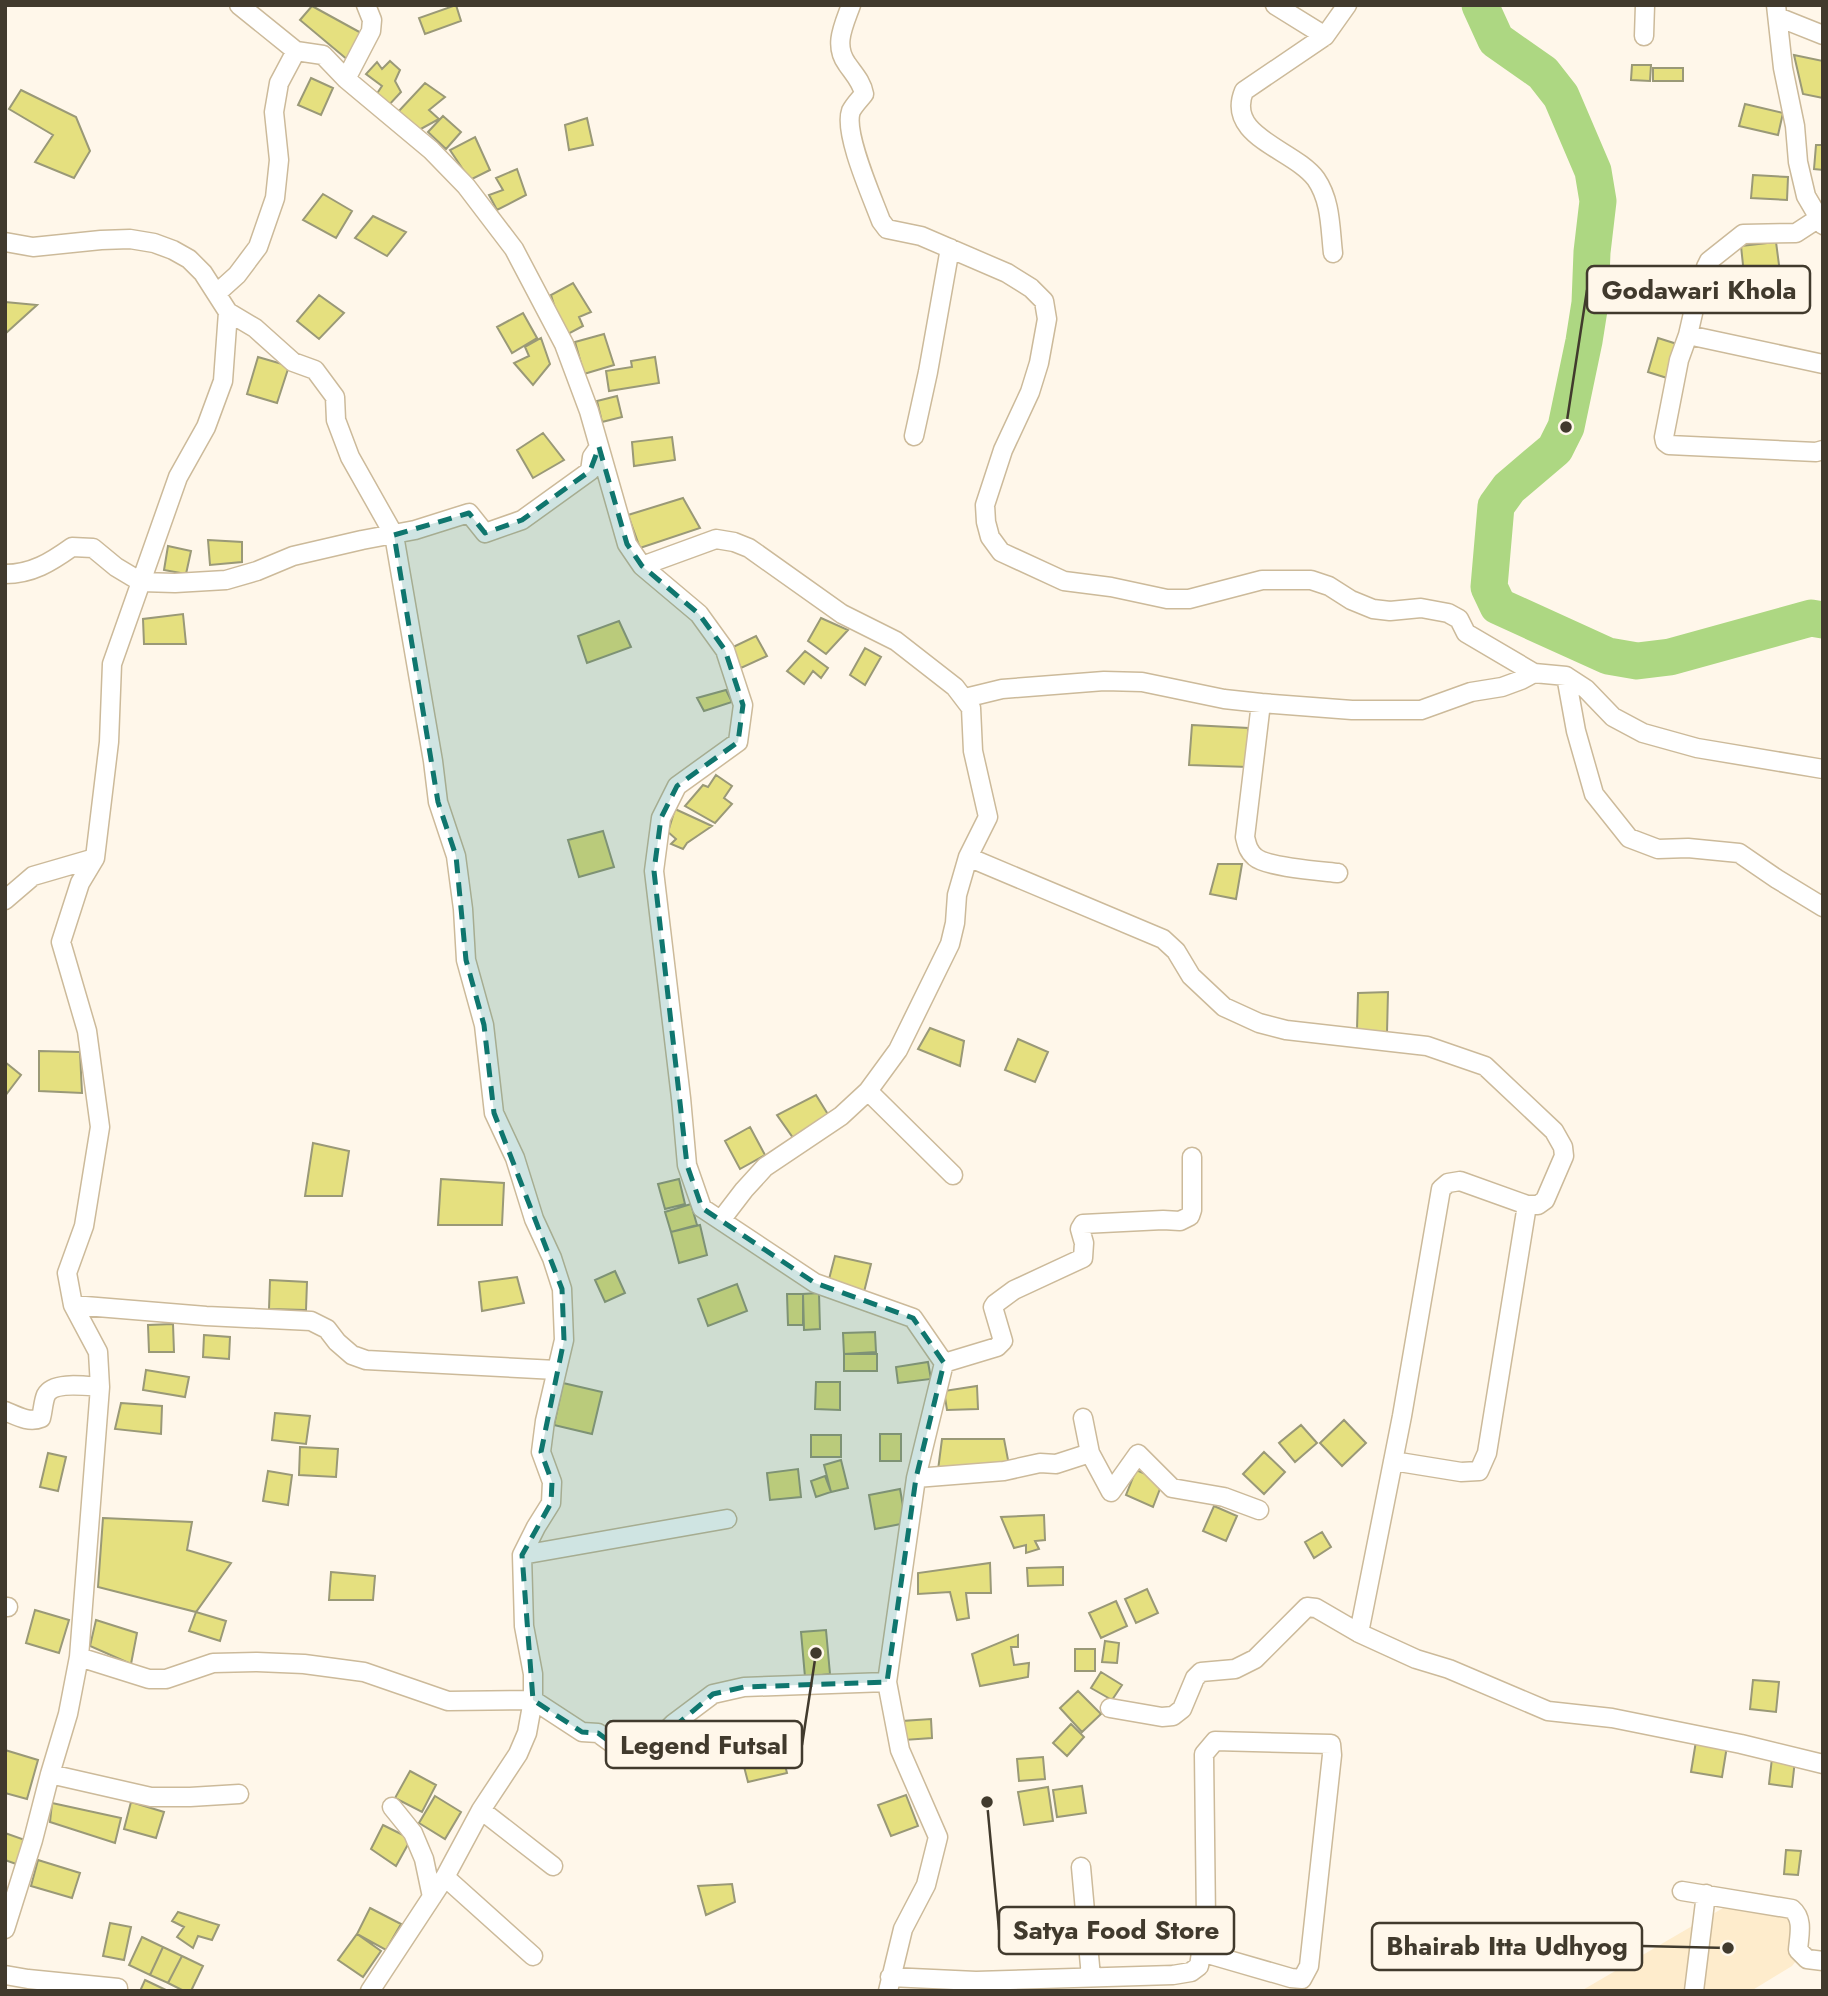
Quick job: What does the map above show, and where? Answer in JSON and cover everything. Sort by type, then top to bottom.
[{"type":"street","points":[[239,5],[296,51],[323,55],[346,79],[431,150],[466,186],[514,249],[564,344],[589,411],[627,544],[642,566],[699,614],[725,650],[743,705],[738,742],[677,786],[661,818],[654,871],[687,1165],[702,1208],[816,1283],[913,1318],[944,1363],[916,1478],[887,1682],[900,1750],[937,1837],[926,1885],[902,1929],[889,1984],[1174,1975],[1191,1972],[1199,1966],[1201,1952],[1206,1920],[1204,1754],[1215,1741],[1331,1744],[1309,1966],[1303,1979],[1291,1978],[1201,1952]]},
{"type":"street","points":[[346,79],[371,31],[372,20],[366,5]]},
{"type":"street","points":[[851,5],[839,37],[844,60],[862,84],[864,94],[851,113],[851,127],[859,164],[881,221],[887,229],[921,236],[1015,278],[1044,301],[1047,319],[1039,363],[1030,392],[1003,450],[985,505],[990,537],[1001,552],[1064,581],[1167,598],[1189,599],[1262,580],[1311,580],[1329,586],[1351,600],[1373,609],[1390,611],[1421,608],[1448,613],[1459,619],[1466,633],[1534,673],[1566,676],[1586,688],[1613,717],[1643,733],[1697,748],[1823,769]]},
{"type":"street","points":[[1275,5],[1325,36]]},
{"type":"street","points":[[1333,253],[1327,201],[1315,179],[1300,163],[1254,133],[1242,118],[1240,102],[1244,90],[1325,36],[1347,5]]},
{"type":"street","points":[[1644,5],[1644,36]]},
{"type":"street","points":[[1777,11],[1823,35]]},
{"type":"street","points":[[1777,11],[1798,162],[1806,196],[1821,222],[1796,233],[1743,234],[1709,261],[1706,267],[1705,289],[1694,309],[1679,360],[1665,442],[1816,452],[1823,450]]},
{"type":"street","points":[[217,293],[237,275],[258,247],[275,198],[279,160],[274,111],[279,83],[296,51]]},
{"type":"street","points":[[5,242],[33,247],[131,239],[154,243],[189,259],[203,273],[228,312],[255,328],[293,362],[315,370],[335,397],[336,420],[350,457],[394,535],[438,802],[456,856],[466,960],[484,1025],[494,1113],[515,1158],[534,1219],[552,1258],[562,1289],[564,1340],[545,1421],[541,1452],[552,1482],[551,1503],[522,1555],[524,1626],[533,1674],[533,1700],[527,1733],[518,1754],[481,1810],[445,1877],[370,1991]]},
{"type":"street","points":[[914,436],[950,248]]},
{"type":"street","points":[[5,1929],[68,1714],[79,1657],[100,1387],[98,1352],[73,1305],[67,1273],[84,1226],[100,1127],[87,1031],[61,942],[80,883],[95,858],[109,742],[112,664],[178,477],[206,427],[223,381],[228,312]]},
{"type":"street","points":[[1688,335],[1823,364]]},
{"type":"street","points":[[5,575],[46,566],[72,547],[93,548],[116,567],[141,582],[226,580],[293,556],[415,530],[469,513],[485,533],[513,523],[545,504],[590,471],[593,457],[599,447]]},
{"type":"street","points":[[642,566],[716,539],[734,542],[749,548],[842,614],[896,641],[955,687],[971,708],[973,751],[988,817],[968,857],[957,895],[950,944],[898,1050],[868,1091],[841,1116],[765,1167],[721,1220]]},
{"type":"street","points":[[965,698],[1002,688],[1104,681],[1142,682],[1224,699],[1261,703],[1352,709],[1422,709],[1471,692],[1502,687],[1534,673]]},
{"type":"street","points":[[1566,676],[1576,731],[1594,794],[1629,838],[1658,849],[1688,848],[1739,853],[1823,907]]},
{"type":"street","points":[[1261,703],[1245,837],[1248,849],[1257,859],[1268,863],[1338,873]]},
{"type":"street","points":[[968,857],[1163,939],[1176,951],[1191,975],[1224,1007],[1259,1023],[1286,1030],[1427,1046],[1485,1066],[1554,1131],[1563,1147],[1564,1156],[1545,1200],[1538,1205],[1527,1205],[1460,1181],[1448,1183],[1441,1189],[1393,1461],[1359,1633]]},
{"type":"street","points":[[5,900],[33,876],[95,858]]},
{"type":"street","points":[[868,1091],[954,1174]]},
{"type":"street","points":[[944,1363],[997,1347],[1003,1341],[993,1307],[995,1304],[1014,1290],[1083,1258],[1084,1243],[1080,1229],[1083,1224],[1180,1221],[1190,1216],[1192,1157]]},
{"type":"street","points":[[1393,1461],[1461,1472],[1479,1471],[1487,1453],[1527,1205]]},
{"type":"street","points":[[73,1305],[311,1321],[327,1329],[337,1342],[352,1354],[366,1360],[556,1370]]},
{"type":"street","points":[[5,1412],[26,1420],[35,1420],[41,1418],[46,1394],[52,1389],[62,1386],[100,1387]]},
{"type":"street","points":[[1083,1418],[1090,1453],[1111,1492],[1138,1454],[1172,1488],[1224,1497],[1259,1510]]},
{"type":"street","points":[[916,1478],[1004,1471],[1040,1462],[1056,1464],[1090,1453]]},
{"type":"street","points":[[522,1555],[727,1519]]},
{"type":"street","points":[[1110,1707],[1162,1717],[1173,1716],[1182,1709],[1195,1678],[1202,1672],[1235,1669],[1255,1659],[1307,1607],[1316,1608],[1359,1633],[1416,1659],[1449,1669],[1548,1711],[1612,1718],[1823,1763]]},
{"type":"street","points":[[79,1657],[149,1679],[166,1679],[213,1663],[257,1661],[364,1672],[448,1701],[533,1700],[582,1732],[598,1732],[628,1755],[648,1749],[673,1724],[713,1694],[744,1687],[887,1682]]},
{"type":"street","points":[[50,1774],[151,1797],[239,1794]]},
{"type":"street","points":[[392,1807],[413,1833],[424,1860],[432,1897]]},
{"type":"street","points":[[481,1810],[553,1866]]},
{"type":"street","points":[[1081,1867],[1091,1977]]},
{"type":"street","points":[[445,1877],[533,1956]]},
{"type":"street","points":[[1682,1891],[1793,1909],[1798,1913],[1800,1921],[1798,1950],[1807,1959],[1823,1961]]},
{"type":"street","points":[[1694,1991],[1706,1894]]},
{"type":"street","points":[[5,1975],[118,1988]]},
{"type":"highlighted area","points":[[599,447],[627,544],[642,566],[699,614],[725,650],[743,705],[738,742],[677,786],[661,818],[654,871],[687,1165],[702,1208],[815,1283],[913,1318],[944,1363],[916,1478],[887,1682],[744,1687],[713,1694],[648,1749],[628,1755],[598,1733],[582,1732],[533,1700],[522,1555],[551,1503],[552,1482],[541,1452],[564,1340],[562,1289],[494,1113],[484,1025],[466,960],[456,856],[438,802],[394,535],[469,513],[485,533],[522,520],[590,471]]},
{"type":"shaded area","points":[[1747,1894],[1773,1896],[1794,1913],[1800,1956],[1792,1966],[1751,1991],[1581,1991]]},
{"type":"building","points":[[456,5],[461,21],[425,34],[419,18]]},
{"type":"building","points":[[312,6],[363,34],[349,61],[300,20]]},
{"type":"building","points":[[1794,55],[1823,61],[1823,98],[1803,94]]},
{"type":"building","points":[[390,61],[400,70],[395,81],[401,92],[389,105],[376,95],[382,86],[366,74],[377,62],[382,69]]},
{"type":"building","points":[[1632,65],[1651,65],[1650,81],[1631,80]]},
{"type":"building","points":[[1653,68],[1683,68],[1683,81],[1653,81]]},
{"type":"building","points":[[311,78],[333,88],[321,115],[298,105]]},
{"type":"building","points":[[425,83],[445,97],[429,110],[439,119],[419,130],[398,112]]},
{"type":"building","points":[[21,90],[76,117],[90,151],[74,178],[35,162],[53,135],[9,109]]},
{"type":"building","points":[[1745,104],[1783,113],[1778,135],[1739,126]]},
{"type":"building","points":[[443,116],[461,132],[446,149],[428,132]]},
{"type":"building","points":[[587,118],[593,145],[569,150],[565,125]]},
{"type":"building","points":[[475,137],[490,170],[470,180],[450,150]]},
{"type":"building","points":[[1816,145],[1823,145],[1823,170],[1814,169]]},
{"type":"building","points":[[517,169],[526,195],[497,210],[489,195],[503,190],[496,178]]},
{"type":"building","points":[[1753,175],[1788,177],[1787,200],[1751,198]]},
{"type":"building","points":[[323,194],[352,211],[336,238],[303,220]]},
{"type":"building","points":[[373,216],[406,232],[387,256],[355,238]]},
{"type":"building","points":[[1776,242],[1781,280],[1745,284],[1741,246]]},
{"type":"building","points":[[573,283],[591,312],[579,317],[583,326],[568,334],[557,315],[551,295]]},
{"type":"building","points":[[319,295],[344,313],[319,339],[297,321]]},
{"type":"building","points":[[5,302],[37,305],[5,334]]},
{"type":"building","points":[[523,313],[537,338],[512,353],[497,327]]},
{"type":"building","points":[[604,334],[614,365],[584,374],[575,342]]},
{"type":"building","points":[[541,338],[550,364],[533,385],[514,363],[529,356],[525,347]]},
{"type":"building","points":[[1658,338],[1677,344],[1667,378],[1648,372]]},
{"type":"building","points":[[258,357],[289,366],[277,403],[247,394]]},
{"type":"building","points":[[655,357],[659,383],[609,391],[606,371],[632,367],[631,361]]},
{"type":"building","points":[[617,396],[622,417],[602,422],[597,401]]},
{"type":"building","points":[[543,433],[564,460],[533,478],[517,450]]},
{"type":"building","points":[[672,437],[675,460],[634,466],[632,442]]},
{"type":"building","points":[[683,498],[700,528],[640,548],[628,515]]},
{"type":"building","points":[[208,540],[242,542],[242,562],[210,565]]},
{"type":"building","points":[[168,546],[191,551],[186,574],[164,570]]},
{"type":"building","points":[[183,614],[186,644],[144,644],[143,619]]},
{"type":"building","points":[[821,618],[848,630],[826,654],[808,641]]},
{"type":"building","points":[[619,621],[631,647],[587,663],[578,636]]},
{"type":"building","points":[[756,636],[767,656],[741,668],[731,648]]},
{"type":"building","points":[[865,648],[881,657],[865,685],[850,675]]},
{"type":"building","points":[[805,651],[828,668],[821,678],[813,671],[804,684],[787,671]]},
{"type":"building","points":[[726,690],[732,702],[704,711],[697,698]]},
{"type":"building","points":[[1192,725],[1248,728],[1248,767],[1189,765]]},
{"type":"building","points":[[716,775],[732,786],[724,798],[732,804],[715,823],[685,806],[703,785],[708,787]]},
{"type":"building","points":[[675,809],[712,826],[687,843],[683,849],[671,844],[676,839],[668,832]]},
{"type":"building","points":[[603,831],[614,867],[579,877],[568,840]]},
{"type":"building","points":[[1218,864],[1242,864],[1236,899],[1210,894]]},
{"type":"building","points":[[1388,992],[1387,1033],[1357,1030],[1358,993]]},
{"type":"building","points":[[930,1028],[964,1041],[960,1066],[918,1049]]},
{"type":"building","points":[[1018,1039],[1048,1052],[1035,1082],[1005,1070]]},
{"type":"building","points":[[39,1051],[80,1052],[82,1093],[39,1091]]},
{"type":"building","points":[[5,1062],[21,1075],[5,1096]]},
{"type":"building","points":[[816,1095],[829,1116],[796,1142],[777,1115]]},
{"type":"building","points":[[750,1127],[765,1155],[740,1169],[725,1141]]},
{"type":"building","points":[[313,1143],[349,1151],[342,1196],[305,1196]]},
{"type":"building","points":[[441,1179],[504,1183],[502,1225],[438,1225]]},
{"type":"building","points":[[679,1179],[685,1204],[665,1209],[658,1184]]},
{"type":"building","points":[[691,1204],[697,1225],[671,1232],[665,1212]]},
{"type":"building","points":[[700,1225],[707,1255],[679,1263],[671,1232]]},
{"type":"building","points":[[835,1256],[871,1264],[864,1292],[828,1283]]},
{"type":"building","points":[[615,1271],[625,1293],[605,1302],[595,1280]]},
{"type":"building","points":[[517,1277],[524,1303],[482,1311],[479,1282]]},
{"type":"building","points":[[270,1280],[307,1282],[306,1310],[269,1309]]},
{"type":"building","points":[[737,1284],[747,1311],[708,1326],[698,1299]]},
{"type":"building","points":[[819,1293],[820,1329],[804,1330],[803,1294]]},
{"type":"building","points":[[787,1294],[803,1294],[803,1325],[788,1325]]},
{"type":"building","points":[[173,1324],[174,1352],[149,1352],[148,1325]]},
{"type":"building","points":[[875,1332],[876,1352],[844,1354],[843,1333]]},
{"type":"building","points":[[204,1335],[230,1337],[229,1359],[203,1357]]},
{"type":"building","points":[[844,1354],[877,1354],[877,1371],[844,1371]]},
{"type":"building","points":[[928,1362],[931,1379],[898,1383],[896,1367]]},
{"type":"building","points":[[146,1370],[189,1377],[185,1397],[143,1390]]},
{"type":"building","points":[[816,1382],[840,1382],[840,1410],[815,1409]]},
{"type":"building","points":[[563,1383],[602,1392],[592,1434],[554,1425]]},
{"type":"building","points":[[977,1386],[978,1409],[947,1410],[944,1391]]},
{"type":"building","points":[[121,1403],[162,1406],[161,1434],[115,1429]]},
{"type":"building","points":[[275,1413],[310,1416],[306,1444],[272,1440]]},
{"type":"building","points":[[1344,1420],[1366,1443],[1342,1466],[1320,1443]]},
{"type":"building","points":[[1301,1425],[1317,1443],[1295,1462],[1279,1443]]},
{"type":"building","points":[[880,1434],[901,1434],[901,1461],[880,1461]]},
{"type":"building","points":[[811,1435],[841,1435],[841,1457],[811,1457]]},
{"type":"building","points":[[942,1439],[1004,1439],[1009,1465],[938,1470]]},
{"type":"building","points":[[300,1447],[338,1449],[336,1477],[299,1475]]},
{"type":"building","points":[[1264,1452],[1285,1472],[1264,1494],[1243,1474]]},
{"type":"building","points":[[48,1453],[66,1457],[58,1491],[40,1487]]},
{"type":"building","points":[[841,1460],[848,1488],[831,1492],[824,1465]]},
{"type":"building","points":[[798,1469],[801,1497],[770,1500],[767,1473]]},
{"type":"building","points":[[1136,1470],[1163,1481],[1153,1507],[1126,1495]]},
{"type":"building","points":[[268,1471],[292,1475],[288,1505],[263,1501]]},
{"type":"building","points":[[825,1476],[831,1492],[816,1497],[811,1481]]},
{"type":"building","points":[[900,1489],[906,1523],[875,1529],[869,1495]]},
{"type":"building","points":[[1214,1506],[1237,1516],[1226,1541],[1203,1531]]},
{"type":"building","points":[[1044,1515],[1045,1540],[1035,1541],[1039,1549],[1026,1553],[1026,1545],[1014,1548],[1001,1517]]},
{"type":"building","points":[[103,1518],[192,1522],[187,1550],[231,1563],[196,1612],[98,1587]]},
{"type":"building","points":[[1322,1532],[1331,1547],[1314,1558],[1305,1542]]},
{"type":"building","points":[[990,1563],[991,1593],[966,1593],[969,1618],[957,1620],[950,1592],[918,1594],[918,1573]]},
{"type":"building","points":[[1063,1567],[1063,1585],[1028,1586],[1027,1568]]},
{"type":"building","points":[[331,1572],[375,1576],[373,1600],[329,1600]]},
{"type":"building","points":[[1147,1589],[1158,1613],[1136,1623],[1125,1599]]},
{"type":"building","points":[[1116,1601],[1127,1626],[1101,1638],[1089,1613]]},
{"type":"building","points":[[35,1610],[69,1620],[59,1653],[26,1643]]},
{"type":"building","points":[[196,1612],[226,1621],[220,1641],[189,1631]]},
{"type":"building","points":[[96,1620],[137,1633],[131,1664],[90,1646]]},
{"type":"building","points":[[826,1630],[830,1674],[805,1677],[801,1632]]},
{"type":"building","points":[[1018,1635],[1018,1647],[1011,1647],[1014,1665],[1029,1663],[1028,1677],[980,1686],[972,1654]]},
{"type":"building","points":[[1105,1641],[1119,1643],[1117,1663],[1102,1662]]},
{"type":"building","points":[[1075,1649],[1095,1649],[1095,1671],[1075,1671]]},
{"type":"building","points":[[1101,1672],[1122,1685],[1112,1700],[1091,1688]]},
{"type":"building","points":[[1753,1680],[1779,1682],[1776,1712],[1750,1709]]},
{"type":"building","points":[[1078,1691],[1101,1714],[1082,1732],[1060,1708]]},
{"type":"building","points":[[931,1719],[932,1738],[904,1740],[902,1721]]},
{"type":"building","points":[[1071,1724],[1084,1737],[1067,1756],[1053,1743]]},
{"type":"building","points":[[1696,1741],[1727,1746],[1722,1777],[1691,1772]]},
{"type":"building","points":[[780,1745],[787,1773],[748,1782],[741,1755]]},
{"type":"building","points":[[5,1750],[38,1760],[27,1799],[5,1793]]},
{"type":"building","points":[[1043,1757],[1045,1779],[1019,1781],[1017,1759]]},
{"type":"building","points":[[1772,1758],[1795,1760],[1792,1787],[1769,1784]]},
{"type":"building","points":[[410,1771],[436,1785],[422,1812],[395,1798]]},
{"type":"building","points":[[1082,1786],[1086,1813],[1057,1817],[1053,1790]]},
{"type":"building","points":[[1048,1787],[1053,1821],[1024,1825],[1018,1792]]},
{"type":"building","points":[[906,1795],[918,1826],[891,1836],[878,1805]]},
{"type":"building","points":[[435,1796],[461,1812],[445,1839],[419,1823]]},
{"type":"building","points":[[131,1802],[164,1812],[156,1838],[124,1829]]},
{"type":"building","points":[[52,1803],[121,1818],[115,1843],[50,1822]]},
{"type":"building","points":[[383,1825],[411,1839],[396,1866],[371,1849]]},
{"type":"building","points":[[5,1833],[25,1840],[16,1864],[5,1860]]},
{"type":"building","points":[[1786,1850],[1801,1851],[1798,1875],[1784,1874]]},
{"type":"building","points":[[38,1860],[80,1873],[72,1898],[31,1886]]},
{"type":"building","points":[[732,1884],[735,1902],[706,1915],[698,1886]]},
{"type":"building","points":[[370,1908],[401,1924],[386,1950],[357,1934]]},
{"type":"building","points":[[178,1912],[219,1925],[212,1940],[198,1936],[193,1948],[177,1937],[184,1927],[172,1921]]},
{"type":"building","points":[[110,1923],[131,1927],[124,1960],[103,1956]]},
{"type":"building","points":[[357,1934],[381,1951],[363,1977],[338,1960]]},
{"type":"building","points":[[142,1937],[163,1947],[150,1975],[129,1965]]},
{"type":"building","points":[[163,1947],[182,1956],[168,1983],[150,1975]]},
{"type":"building","points":[[182,1956],[203,1966],[191,1991],[184,1991],[168,1983]]},
{"type":"building","points":[[145,1980],[168,1991],[140,1991]]},
{"type":"waterway","points":[[1480,5],[1496,40],[1543,73],[1561,96],[1593,171],[1598,201],[1590,303],[1566,427],[1555,449],[1509,488],[1496,506],[1489,587],[1498,606],[1608,656],[1637,661],[1670,657],[1811,618],[1823,620]]},
{"type":"place","name":"Godawari Khola","points":[[1566,427]]},
{"type":"place","name":"Legend Futsal","points":[[816,1653]]},
{"type":"place","name":"Satya Food Store","points":[[987,1802]]},
{"type":"place","name":"Bhairab Itta Udhyog","points":[[1728,1948]]}]
